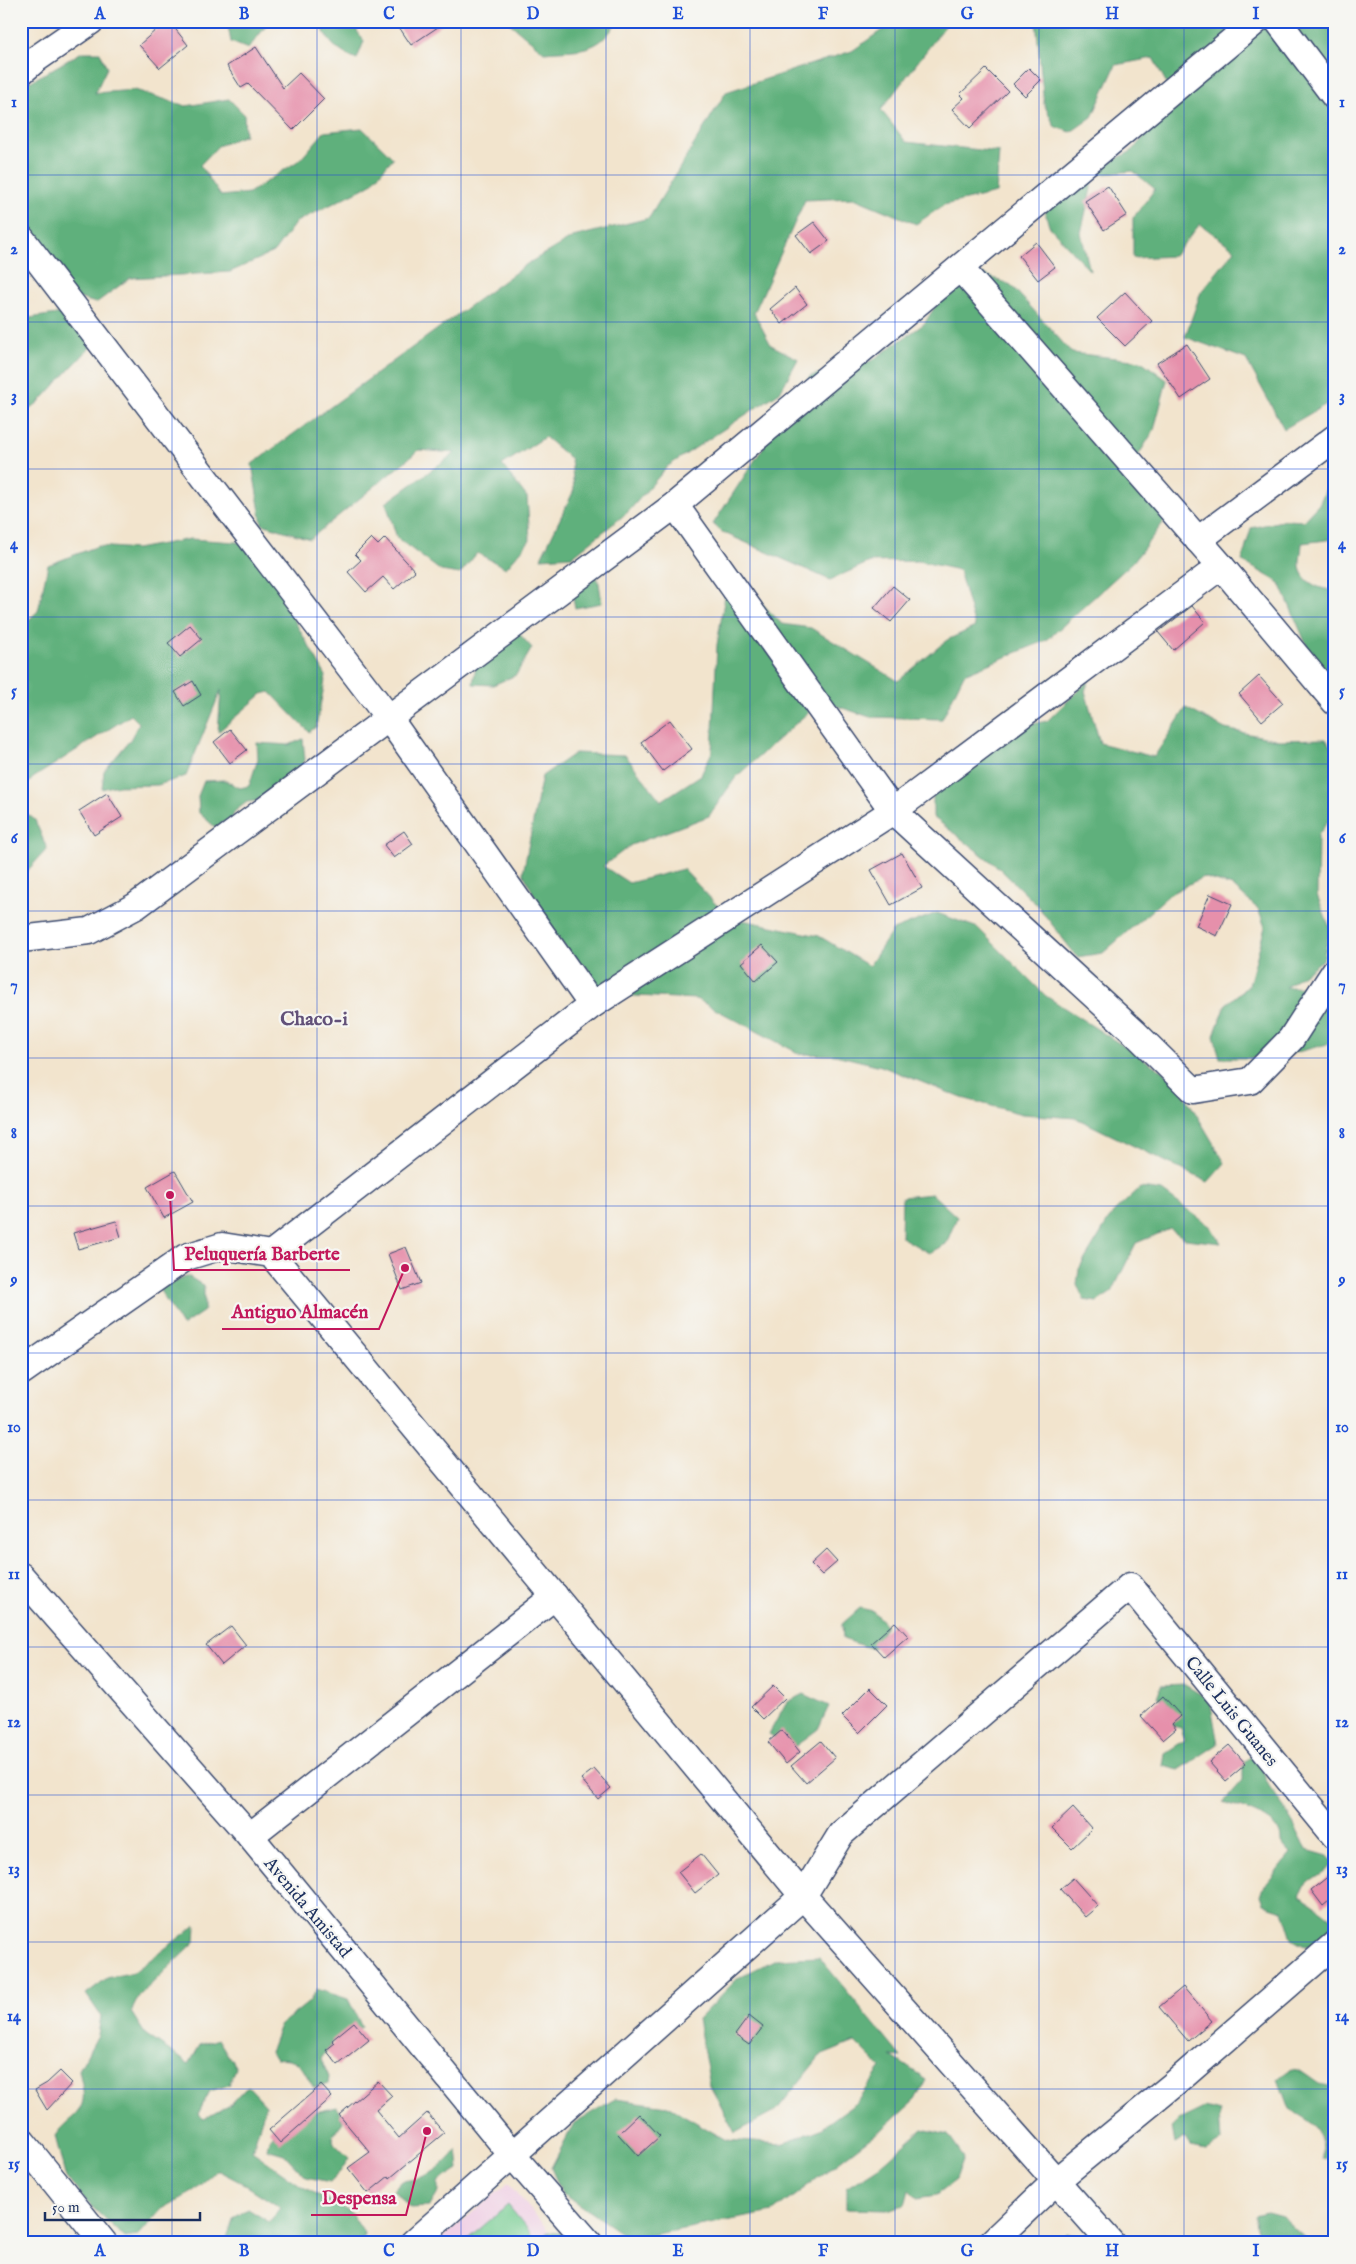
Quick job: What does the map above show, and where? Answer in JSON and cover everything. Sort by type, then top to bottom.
[{"type":"street","points":[[21,72],[91,21]]},
{"type":"street","points":[[21,939],[89,931],[136,906],[675,505],[1256,21]]},
{"type":"street","points":[[1278,21],[1335,97]]},
{"type":"street","points":[[21,238],[388,717],[592,1005]]},
{"type":"street","points":[[960,268],[1221,566],[1335,702]]},
{"type":"street","points":[[1198,540],[1335,438]]},
{"type":"street","points":[[675,505],[893,811],[1134,1032],[1193,1090],[1250,1081],[1291,1039],[1335,971]]},
{"type":"street","points":[[271,1254],[592,1005],[893,811],[1221,566]]},
{"type":"street","points":[[21,1372],[186,1256],[222,1246],[271,1254],[803,1896],[1111,2243]]},
{"type":"street","name":"Avenida Amistad","points":[[21,1576],[250,1836],[513,2156],[589,2243]]},
{"type":"street","name":"Calle Luis Guanes","points":[[803,1896],[841,1834],[1130,1586],[1335,1836]]},
{"type":"street","points":[[250,1836],[555,1596]]},
{"type":"street","points":[[413,2243],[803,1896]]},
{"type":"street","points":[[992,2243],[1057,2180],[1173,2085],[1335,1944]]},
{"type":"street","points":[[21,2140],[104,2243]]},
{"type":"shaded area","points":[[508,2183],[559,2243],[436,2243]]},
{"type":"green space","points":[[227,21],[270,21],[248,49],[231,42]]},
{"type":"green space","points":[[320,21],[359,21],[357,31],[364,41],[357,59],[333,45],[325,34]]},
{"type":"green space","points":[[507,21],[617,21],[610,32],[595,45],[577,50],[544,52]]},
{"type":"green space","points":[[895,21],[949,21],[881,110],[906,142],[999,152],[996,193],[944,205],[916,224],[854,198],[805,200],[754,313],[771,345],[798,359],[780,392],[668,466],[628,512],[573,556],[541,558],[574,490],[571,459],[545,437],[502,465],[527,497],[530,540],[506,568],[477,553],[460,574],[441,571],[397,538],[386,503],[455,453],[419,450],[310,539],[262,524],[252,464],[527,264],[573,237],[649,218],[726,92],[852,51]]},
{"type":"green space","points":[[1036,21],[1335,21],[1335,399],[1284,429],[1246,359],[1185,337],[1201,292],[1235,250],[1200,224],[1174,256],[1133,258],[1133,218],[1155,189],[1133,171],[1094,175],[1081,233],[1090,271],[1049,226],[1041,197],[1132,151],[1175,99],[1153,58],[1116,65],[1092,117],[1071,132],[1055,127],[1044,104]]},
{"type":"green space","points":[[82,52],[100,52],[107,68],[95,93],[135,90],[186,106],[229,99],[244,114],[245,135],[218,146],[200,165],[221,196],[249,193],[301,159],[324,132],[362,128],[393,158],[370,185],[296,222],[274,252],[230,272],[130,278],[96,303],[68,295],[21,247],[21,87]]},
{"type":"green space","points":[[983,274],[1011,285],[1072,353],[1141,361],[1167,380],[1154,430],[1136,459],[1176,506],[1133,562],[1047,640],[964,674],[942,719],[870,717],[821,701],[736,777],[709,816],[631,845],[603,866],[629,883],[683,869],[728,917],[819,936],[869,966],[893,930],[937,913],[978,928],[1046,996],[1176,1080],[1225,1163],[1208,1182],[1076,1118],[1022,1114],[962,1098],[881,1066],[835,1055],[800,1054],[696,999],[596,994],[589,970],[569,952],[554,934],[523,873],[542,776],[575,753],[625,755],[661,801],[701,775],[712,752],[717,645],[729,570],[782,624],[811,628],[898,681],[947,640],[975,627],[959,570],[918,561],[870,562],[830,580],[722,532],[713,524],[810,376],[871,361],[924,324],[952,280]]},
{"type":"green space","points":[[21,300],[29,318],[71,312],[101,336],[39,402],[21,416]]},
{"type":"green space","points":[[1335,470],[1335,539],[1302,543],[1300,567],[1305,577],[1313,584],[1324,589],[1335,590],[1335,679],[1312,658],[1280,583],[1242,561],[1251,528],[1286,520],[1303,521],[1319,504]]},
{"type":"green space","points":[[190,539],[266,544],[287,562],[289,611],[326,676],[316,727],[309,732],[270,692],[262,694],[218,732],[221,690],[186,776],[158,785],[113,786],[102,789],[104,771],[130,740],[139,723],[131,715],[33,778],[21,792],[21,627],[38,611],[48,565],[98,546],[136,549]]},
{"type":"green space","points":[[594,573],[599,583],[602,603],[575,608],[571,589]]},
{"type":"green space","points":[[516,630],[532,648],[516,675],[493,685],[473,684],[477,659]]},
{"type":"green space","points":[[1089,680],[1085,691],[1100,743],[1154,757],[1186,708],[1225,729],[1279,740],[1326,739],[1335,754],[1335,812],[1318,835],[1317,895],[1330,928],[1323,960],[1285,987],[1335,988],[1335,1042],[1275,1058],[1220,1058],[1214,1036],[1225,1005],[1249,985],[1265,927],[1258,909],[1232,886],[1203,877],[1170,894],[1103,953],[1077,957],[1037,905],[998,867],[933,817],[933,784],[1014,728],[1047,721]]},
{"type":"green space","points":[[303,739],[305,760],[298,773],[256,801],[247,802],[235,811],[232,818],[215,827],[199,813],[198,796],[204,781],[224,780],[240,788],[249,786],[258,759],[257,743],[289,745]]},
{"type":"green space","points":[[21,809],[35,820],[47,849],[21,878]]},
{"type":"green space","points":[[1140,1188],[1162,1191],[1211,1227],[1221,1243],[1186,1239],[1170,1229],[1136,1243],[1112,1292],[1097,1302],[1084,1300],[1077,1284],[1079,1269],[1113,1213]]},
{"type":"green space","points":[[932,1194],[957,1217],[946,1244],[929,1253],[901,1237],[902,1197]]},
{"type":"green space","points":[[188,1276],[204,1286],[204,1311],[182,1326],[159,1289]]},
{"type":"green space","points":[[860,1608],[873,1611],[886,1625],[873,1649],[843,1639],[842,1624]]},
{"type":"green space","points":[[1185,1685],[1210,1700],[1218,1744],[1179,1770],[1163,1766],[1165,1753],[1185,1740],[1181,1728],[1173,1726],[1175,1714],[1167,1701],[1157,1697],[1161,1686]]},
{"type":"green space","points":[[803,1694],[829,1706],[818,1729],[793,1748],[769,1734],[786,1703]]},
{"type":"green space","points":[[1252,1756],[1258,1760],[1259,1758],[1266,1781],[1289,1815],[1307,1850],[1328,1856],[1334,1864],[1312,1880],[1300,1894],[1335,1921],[1333,1931],[1327,1939],[1318,1945],[1305,1946],[1292,1939],[1283,1910],[1264,1904],[1261,1896],[1264,1887],[1291,1854],[1281,1843],[1280,1834],[1276,1827],[1251,1811],[1224,1802],[1243,1780],[1243,1763]]},
{"type":"green space","points":[[196,1925],[195,1942],[139,1996],[131,2012],[145,2034],[189,2064],[200,2045],[218,2039],[236,2068],[229,2085],[210,2091],[198,2114],[204,2119],[231,2104],[248,2086],[266,2105],[252,2151],[303,2187],[350,2212],[364,2233],[362,2243],[293,2243],[291,2237],[286,2243],[225,2243],[234,2218],[248,2209],[269,2222],[281,2208],[244,2184],[217,2170],[191,2193],[162,2209],[138,2236],[125,2238],[90,2205],[66,2178],[55,2136],[81,2107],[83,2096],[79,2070],[98,2035],[101,2016],[86,1994],[107,1978],[134,1972]]},
{"type":"green space","points":[[819,1957],[901,2057],[891,2056],[926,2079],[915,2100],[886,2126],[773,2212],[630,2239],[562,2193],[551,2168],[574,2123],[615,2099],[668,2106],[726,2140],[781,2144],[821,2129],[853,2106],[881,2068],[855,2042],[820,2056],[776,2111],[735,2133],[710,2086],[698,2019],[738,1978],[776,1959]]},
{"type":"green space","points":[[317,1989],[348,1999],[362,2027],[336,2037],[321,2059],[329,2077],[328,2083],[314,2088],[300,2065],[291,2060],[276,2059],[270,2052],[280,2025],[309,2002]]},
{"type":"green space","points":[[1292,2069],[1299,2070],[1319,2084],[1335,2087],[1335,2162],[1323,2158],[1323,2148],[1319,2133],[1311,2122],[1289,2109],[1278,2079]]},
{"type":"green space","points":[[337,2107],[343,2122],[332,2136],[334,2143],[349,2158],[340,2172],[330,2182],[306,2177],[284,2154],[267,2149],[270,2139],[284,2124],[305,2115]]},
{"type":"green space","points":[[1204,2108],[1219,2112],[1221,2141],[1207,2150],[1191,2147],[1185,2138],[1175,2144],[1172,2127],[1179,2120]]},
{"type":"green space","points":[[922,2129],[948,2135],[964,2158],[956,2180],[936,2195],[917,2198],[909,2190],[905,2205],[887,2210],[846,2209],[846,2188],[880,2166]]},
{"type":"green space","points":[[457,2149],[459,2169],[438,2182],[438,2192],[429,2207],[410,2208],[394,2190],[402,2181],[420,2178],[434,2171]]},
{"type":"green space","points":[[508,2205],[539,2243],[463,2243]]},
{"type":"green space","points":[[1267,2212],[1282,2216],[1311,2243],[1287,2243],[1258,2231],[1255,2215]]},
{"type":"green space","points":[[547,2232],[562,2233],[568,2243],[541,2243]]},
{"type":"green space","points":[[1066,2233],[1094,2242],[1094,2243],[1059,2243]]},
{"type":"building","points":[[166,21],[169,21],[188,45],[160,68],[139,45]]},
{"type":"building","points":[[395,21],[447,21],[411,45]]},
{"type":"building","points":[[256,47],[283,88],[299,73],[324,99],[293,130],[248,84],[241,88],[227,66]]},
{"type":"building","points":[[1029,68],[1041,80],[1025,96],[1013,84]]},
{"type":"building","points":[[986,69],[1008,91],[970,128],[952,109],[964,98],[960,94]]},
{"type":"building","points":[[1108,186],[1127,215],[1104,230],[1085,201]]},
{"type":"building","points":[[814,222],[829,241],[811,254],[796,235]]},
{"type":"building","points":[[1036,242],[1055,267],[1038,280],[1019,256]]},
{"type":"building","points":[[795,288],[807,304],[782,324],[770,309]]},
{"type":"building","points":[[1125,292],[1152,321],[1125,346],[1097,318]]},
{"type":"building","points":[[1187,344],[1210,379],[1181,399],[1157,363]]},
{"type":"building","points":[[371,538],[378,545],[385,538],[415,571],[394,589],[383,577],[366,592],[348,572],[361,560],[355,554]]},
{"type":"building","points":[[893,586],[910,600],[891,622],[874,608]]},
{"type":"building","points":[[1192,606],[1205,622],[1173,650],[1158,632]]},
{"type":"building","points":[[190,625],[202,639],[180,657],[168,643]]},
{"type":"building","points":[[1259,676],[1283,703],[1262,721],[1239,694]]},
{"type":"building","points":[[193,681],[201,695],[184,706],[175,692]]},
{"type":"building","points":[[670,720],[692,749],[663,771],[641,742]]},
{"type":"building","points":[[230,729],[247,750],[230,763],[214,742]]},
{"type":"building","points":[[107,793],[122,817],[94,835],[79,811]]},
{"type":"building","points":[[404,831],[413,844],[394,858],[384,845]]},
{"type":"building","points":[[902,853],[922,888],[891,905],[871,870]]},
{"type":"building","points":[[1210,894],[1232,904],[1217,936],[1196,926]]},
{"type":"building","points":[[762,945],[778,962],[756,981],[741,963]]},
{"type":"building","points":[[175,1171],[193,1202],[164,1218],[147,1187]]},
{"type":"building","points":[[116,1221],[121,1237],[78,1249],[73,1233]]},
{"type":"building","points":[[406,1247],[421,1283],[402,1290],[388,1254]]},
{"type":"building","points":[[826,1550],[837,1562],[822,1575],[811,1564]]},
{"type":"building","points":[[895,1622],[908,1636],[884,1657],[871,1643]]},
{"type":"building","points":[[231,1626],[246,1645],[222,1665],[206,1645]]},
{"type":"building","points":[[773,1686],[785,1698],[763,1719],[751,1707]]},
{"type":"building","points":[[870,1688],[887,1705],[859,1733],[842,1716]]},
{"type":"building","points":[[1163,1696],[1181,1716],[1172,1724],[1176,1729],[1163,1740],[1141,1716]]},
{"type":"building","points":[[782,1730],[800,1752],[786,1764],[768,1742]]},
{"type":"building","points":[[821,1741],[835,1758],[806,1783],[791,1766]]},
{"type":"building","points":[[1229,1745],[1246,1764],[1226,1781],[1209,1762]]},
{"type":"building","points":[[594,1769],[611,1788],[598,1799],[581,1779]]},
{"type":"building","points":[[1073,1808],[1092,1829],[1072,1848],[1052,1828]]},
{"type":"building","points":[[701,1854],[718,1875],[695,1893],[678,1872]]},
{"type":"building","points":[[1335,1871],[1335,1896],[1323,1906],[1311,1890]]},
{"type":"building","points":[[1073,1878],[1098,1906],[1085,1917],[1060,1889]]},
{"type":"building","points":[[1183,1987],[1212,2021],[1188,2041],[1159,2007]]},
{"type":"building","points":[[749,2016],[763,2027],[749,2045],[735,2035]]},
{"type":"building","points":[[354,2022],[369,2040],[338,2065],[326,2050],[335,2043],[332,2040]]},
{"type":"building","points":[[60,2071],[72,2083],[47,2110],[35,2090],[47,2083]]},
{"type":"building","points":[[378,2081],[392,2096],[376,2110],[399,2138],[427,2113],[444,2133],[390,2178],[389,2176],[368,2193],[348,2168],[370,2152],[339,2115]]},
{"type":"building","points":[[321,2085],[332,2097],[280,2143],[269,2130]]},
{"type":"building","points":[[639,2114],[660,2136],[638,2156],[618,2134]]},
{"type":"place","name":"Peluquería Barberte","points":[[170,1195]]},
{"type":"place","name":"Antiguo Almacén","points":[[405,1268]]},
{"type":"place","name":"Despensa","points":[[427,2131]]},
{"type":"district","name":"Chaco-i","points":[[314,1018]]}]
